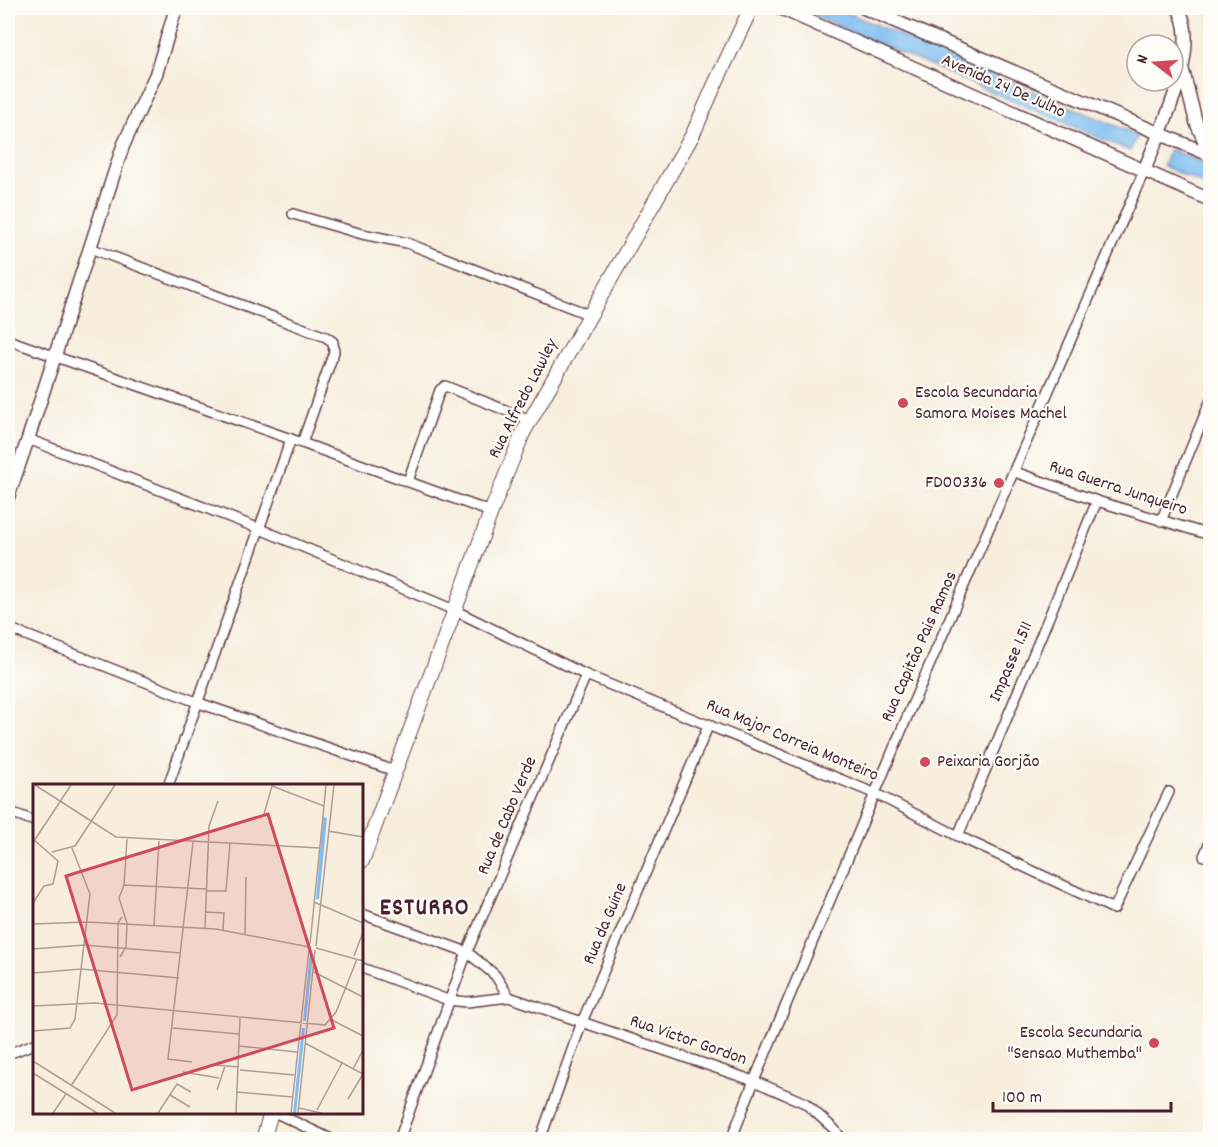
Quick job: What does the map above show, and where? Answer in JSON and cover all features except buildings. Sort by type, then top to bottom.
[{"type":"main road","name":"Rua Alfredo Lawley","points":[[363,858],[491,512],[530,420],[693,134],[751,8]]},
{"type":"main road","points":[[263,1140],[273,1114]]},
{"type":"street","points":[[8,497],[123,146],[156,74],[176,8]]},
{"type":"street","name":"Avenida 24 De Julho","points":[[780,8],[1210,200]]},
{"type":"street","points":[[864,8],[1210,154]]},
{"type":"street","points":[[889,18],[898,8]]},
{"type":"street","points":[[1178,8],[1186,29],[1185,57]]},
{"type":"street","points":[[1185,78],[1193,112],[1210,154]]},
{"type":"street","points":[[1144,171],[1174,93]]},
{"type":"street","name":"Rua Capitão Pais Ramos","points":[[731,1140],[910,710],[1144,171]]},
{"type":"street","points":[[292,214],[362,234],[407,243],[590,315]]},
{"type":"street","points":[[90,248],[326,337],[333,342],[334,352],[302,443]]},
{"type":"street","points":[[8,340],[491,512]]},
{"type":"street","points":[[408,482],[440,390],[444,386],[530,420]]},
{"type":"street","points":[[1161,521],[1210,402]]},
{"type":"street","name":"Rua Major Correia Monteiro","points":[[28,439],[260,529],[454,610],[586,675],[876,794],[958,837],[1113,909],[1169,792]]},
{"type":"street","points":[[169,784],[291,439]]},
{"type":"street","name":"Rua Guerra Junqueiro","points":[[1015,472],[1097,501],[1210,535]]},
{"type":"street","name":"Impasse 1.511","points":[[958,837],[1097,501]]},
{"type":"street","points":[[8,628],[199,703],[395,771]]},
{"type":"street","name":"Rua de Cabo Verde","points":[[399,1140],[448,999],[586,675]]},
{"type":"street","name":"Rua da Guine","points":[[540,1140],[582,1022],[709,724]]},
{"type":"street","points":[[8,811],[33,821]]},
{"type":"street","points":[[1204,856],[1210,842]]},
{"type":"street","points":[[363,914],[467,952],[495,975],[509,997],[467,1002],[448,999],[363,968]]},
{"type":"street","name":"Rua Victor Gordon","points":[[509,997],[754,1081],[805,1103],[843,1140]]},
{"type":"street","points":[[8,1054],[33,1044]]},
{"type":"street","points":[[275,1114],[333,1140]]},
{"type":"water","points":[[795,8],[836,8],[1137,135],[1130,151]]},
{"type":"water","points":[[1170,149],[1210,166],[1210,187],[1163,166]]},
{"type":"place","name":"Escola Secundaria Samora Moises Machel","points":[[903,403]]},
{"type":"place","name":"FD00336","points":[[999,483]]},
{"type":"place","name":"Peixaria Gorjão","points":[[925,762]]},
{"type":"place","name":"Escola Secundaria \"Sensao Muthemba\"","points":[[1154,1043]]},
{"type":"district","name":"ESTURRO","points":[[425,909]]}]
